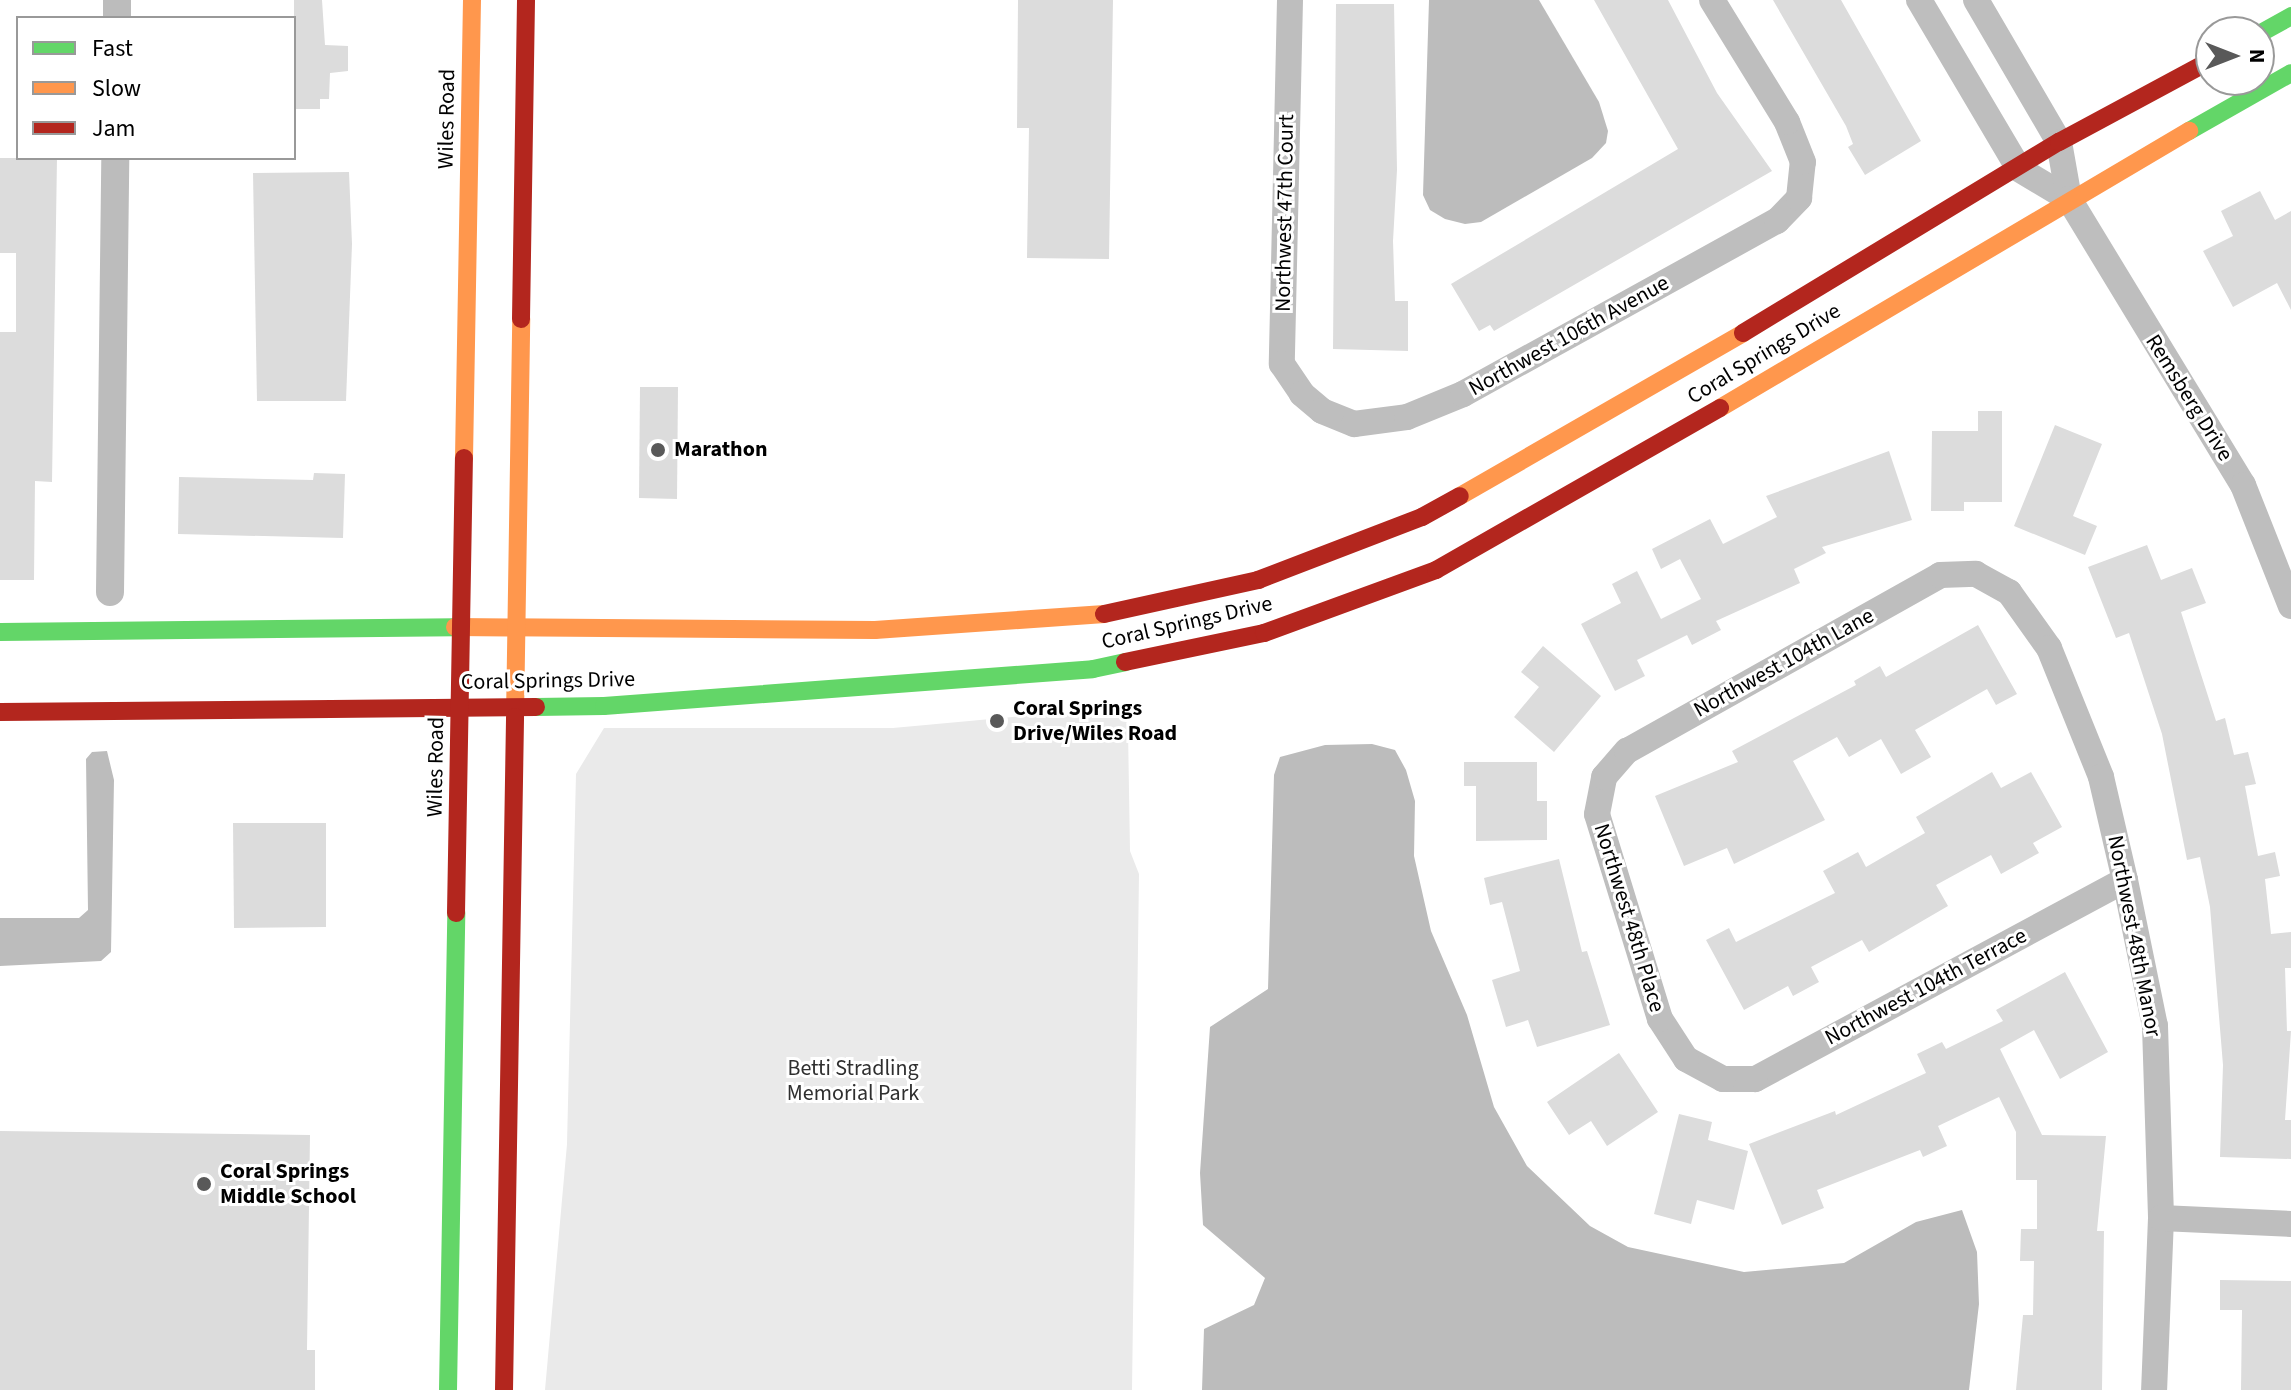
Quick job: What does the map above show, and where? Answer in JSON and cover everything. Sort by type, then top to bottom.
[{"type":"main road","name":"Wiles Road","points":[[448,1390],[472,0]]},
{"type":"main road","points":[[504,1390],[526,0]]},
{"type":"main road","name":"Coral Springs Drive","points":[[0,632],[462,628],[875,630],[1093,616],[1258,580],[1422,517],[1584,429],[2019,169],[2059,142],[2195,69]]},
{"type":"main road","name":"Coral Springs Drive","points":[[0,712],[649,703],[1093,669],[1264,633],[1436,570],[1594,484],[2069,199],[2291,73]]},
{"type":"main road","points":[[1188,595],[1197,647]]},
{"type":"street","name":"Northwest 47th Court","points":[[1290,0],[1282,364],[1302,394],[1322,411]]},
{"type":"street","name":"Northwest 106th Avenue","points":[[1322,411],[1354,424],[1407,417],[1463,394],[1777,221],[1799,198],[1803,162],[1787,122],[1712,0]]},
{"type":"street","name":"Remsberg Drive","points":[[1919,0],[2019,169],[2069,199]]},
{"type":"street","name":"Remsberg Drive","points":[[1976,0],[2059,142],[2069,199],[2243,485],[2291,606]]},
{"type":"street","name":"Northwest 104th Lane","points":[[1604,777],[1627,751],[1940,575],[1976,574]]},
{"type":"street","name":"Northwest 48th Manor","points":[[1976,574],[2009,592],[2049,648],[2101,777],[2125,880],[2155,1026],[2161,1218],[2154,1390]]},
{"type":"street","name":"Northwest 48th Place","points":[[1604,777],[1597,814],[1660,1019],[1686,1059],[1723,1079]]},
{"type":"street","name":"Northwest 104th Terrace","points":[[1723,1079],[1755,1079],[2125,880]]},
{"type":"street","points":[[2161,1218],[2291,1224]]},
{"type":"green space","name":"Betti Stradling Memorial Park","points":[[1123,707],[1128,729],[1130,851],[1139,874],[1132,1390],[545,1390],[567,1144],[576,774],[604,728],[893,728]]},
{"type":"shaded area","points":[[1429,0],[1539,0],[1599,102],[1608,131],[1606,143],[1592,158],[1481,222],[1465,224],[1445,219],[1430,210],[1423,195]]},
{"type":"shaded area","points":[[1372,744],[1395,750],[1406,770],[1415,801],[1414,856],[1431,931],[1467,1015],[1494,1107],[1527,1166],[1590,1226],[1628,1247],[1744,1272],[1844,1263],[1916,1222],[1962,1210],[1977,1252],[1979,1304],[1969,1390],[1202,1390],[1204,1329],[1254,1305],[1265,1278],[1203,1225],[1200,1173],[1210,1027],[1268,989],[1274,775],[1280,757],[1325,745]]},
{"type":"shaded area","points":[[107,751],[114,780],[111,952],[101,961],[0,966],[0,918],[79,918],[88,910],[86,759],[92,752]]},
{"type":"building","points":[[294,0],[322,0],[325,45],[348,46],[348,71],[330,73],[329,99],[320,99],[320,109],[296,109]]},
{"type":"building","points":[[1018,0],[1113,0],[1109,259],[1027,258],[1029,128],[1017,128]]},
{"type":"building","points":[[1594,0],[1668,0],[1717,93],[1772,171],[1494,331],[1490,325],[1479,331],[1451,284],[1678,149]]},
{"type":"building","points":[[1773,0],[1841,0],[1921,141],[1865,175],[1848,147],[1853,144],[1846,126]]},
{"type":"building","points":[[1336,4],[1394,4],[1397,170],[1393,241],[1395,301],[1408,301],[1408,351],[1333,349]]},
{"type":"building","points":[[0,158],[57,160],[52,482],[35,481],[34,580],[0,580],[0,332],[16,332],[16,253],[0,253]]},
{"type":"building","points":[[349,172],[352,244],[346,401],[257,401],[253,173]]},
{"type":"building","points":[[2260,191],[2275,220],[2291,211],[2291,310],[2277,283],[2233,307],[2203,251],[2233,236],[2221,211]]},
{"type":"building","points":[[640,387],[678,387],[677,499],[639,498]]},
{"type":"building","points":[[1978,411],[2002,411],[2002,502],[1964,502],[1964,511],[1931,511],[1932,431],[1978,431]]},
{"type":"building","points":[[2055,425],[2102,444],[2073,516],[2097,526],[2085,555],[2014,526]]},
{"type":"building","points":[[1889,451],[1912,520],[1822,547],[1826,553],[1794,569],[1800,583],[1716,621],[1721,630],[1692,645],[1687,635],[1637,660],[1645,676],[1615,691],[1581,624],[1621,603],[1612,584],[1637,571],[1661,619],[1701,599],[1680,559],[1661,569],[1652,549],[1710,519],[1723,544],[1777,517],[1766,496]]},
{"type":"building","points":[[314,473],[345,474],[343,538],[178,534],[179,477],[313,480]]},
{"type":"building","points":[[2147,545],[2161,580],[2192,568],[2206,603],[2181,612],[2216,721],[2225,718],[2234,755],[2248,752],[2256,784],[2245,786],[2258,856],[2275,852],[2280,876],[2265,879],[2271,934],[2291,932],[2291,968],[2285,968],[2287,1031],[2291,1031],[2285,1120],[2291,1120],[2291,1159],[2220,1157],[2223,1065],[2210,907],[2200,857],[2187,860],[2162,734],[2129,633],[2116,638],[2088,567]]},
{"type":"building","points":[[1978,625],[2017,694],[1996,705],[1987,689],[1915,730],[1931,757],[1901,774],[1881,739],[1849,757],[1837,737],[1793,761],[1825,820],[1734,864],[1727,848],[1684,866],[1655,796],[1738,762],[1732,751],[1856,685],[1854,681],[1880,666],[1886,677]]},
{"type":"building","points":[[1543,646],[1601,696],[1554,752],[1514,717],[1539,687],[1521,672]]},
{"type":"building","points":[[1464,762],[1537,762],[1537,801],[1547,801],[1547,840],[1476,841],[1476,786],[1464,786]]},
{"type":"building","points":[[1992,772],[2001,788],[2031,772],[2062,827],[2033,843],[2039,853],[2001,874],[1991,855],[1936,885],[1948,906],[1869,952],[1862,940],[1811,967],[1819,982],[1793,996],[1788,986],[1744,1010],[1706,940],[1729,928],[1736,942],[1835,893],[1823,871],[1858,852],[1866,867],[1925,833],[1916,817]]},
{"type":"building","points":[[233,823],[326,823],[326,927],[234,928]]},
{"type":"building","points":[[1559,859],[1582,952],[1587,951],[1610,1025],[1537,1047],[1528,1020],[1506,1027],[1492,980],[1520,971],[1502,902],[1490,905],[1484,878]]},
{"type":"building","points":[[2065,972],[2108,1052],[2060,1079],[2034,1030],[2000,1049],[2042,1135],[2106,1136],[2097,1231],[2104,1231],[2102,1390],[2016,1390],[2023,1315],[2033,1315],[2034,1261],[2020,1261],[2021,1229],[2037,1229],[2037,1180],[2016,1180],[2016,1132],[1999,1097],[1938,1126],[1947,1146],[1923,1157],[1920,1150],[1817,1190],[1824,1208],[1782,1225],[1749,1144],[1835,1111],[1836,1115],[1926,1073],[1917,1054],[1942,1042],[1946,1049],[2003,1021],[1996,1010]]},
{"type":"building","points":[[1619,1053],[1658,1112],[1607,1146],[1591,1121],[1569,1135],[1547,1102]]},
{"type":"building","points":[[1679,1114],[1712,1122],[1708,1140],[1748,1151],[1734,1210],[1697,1200],[1691,1224],[1654,1214]]},
{"type":"building","points":[[0,1131],[310,1135],[307,1350],[315,1350],[315,1390],[0,1390]]},
{"type":"building","points":[[2220,1280],[2291,1281],[2291,1390],[2241,1390],[2242,1310],[2220,1310]]},
{"type":"waterway","points":[[117,0],[117,16]]},
{"type":"waterway","points":[[110,592],[115,160]]},
{"type":"traffic: fast","points":[[2275,25],[2291,16]]},
{"type":"traffic: fast","points":[[2189,131],[2291,73]]},
{"type":"traffic: fast","points":[[0,632],[455,627]]},
{"type":"traffic: fast","points":[[536,707],[604,706],[1093,669],[1125,662]]},
{"type":"traffic: fast","points":[[448,1390],[456,913]]},
{"type":"traffic: slow","points":[[464,458],[472,0]]},
{"type":"traffic: slow","points":[[1720,408],[2189,131]]},
{"type":"traffic: slow","points":[[515,717],[521,319]]},
{"type":"traffic: slow","points":[[1460,496],[1743,333]]},
{"type":"traffic: slow","points":[[455,627],[875,630],[1104,614]]},
{"type":"traffic: jam","points":[[521,319],[526,0]]},
{"type":"traffic: jam","points":[[1743,333],[2059,142],[2195,69]]},
{"type":"traffic: jam","points":[[1125,662],[1264,633],[1436,570],[1720,408]]},
{"type":"traffic: jam","points":[[456,913],[464,458]]},
{"type":"traffic: jam","points":[[1104,614],[1258,580],[1422,517],[1460,496]]},
{"type":"traffic: jam","points":[[0,712],[536,707]]},
{"type":"traffic: jam","points":[[504,1390],[515,717]]},
{"type":"place","name":"Marathon","points":[[658,450]]},
{"type":"place","name":"Coral Springs Drive/Wiles Road","points":[[997,721]]},
{"type":"place","name":"Coral Springs Middle School","points":[[204,1184]]}]
